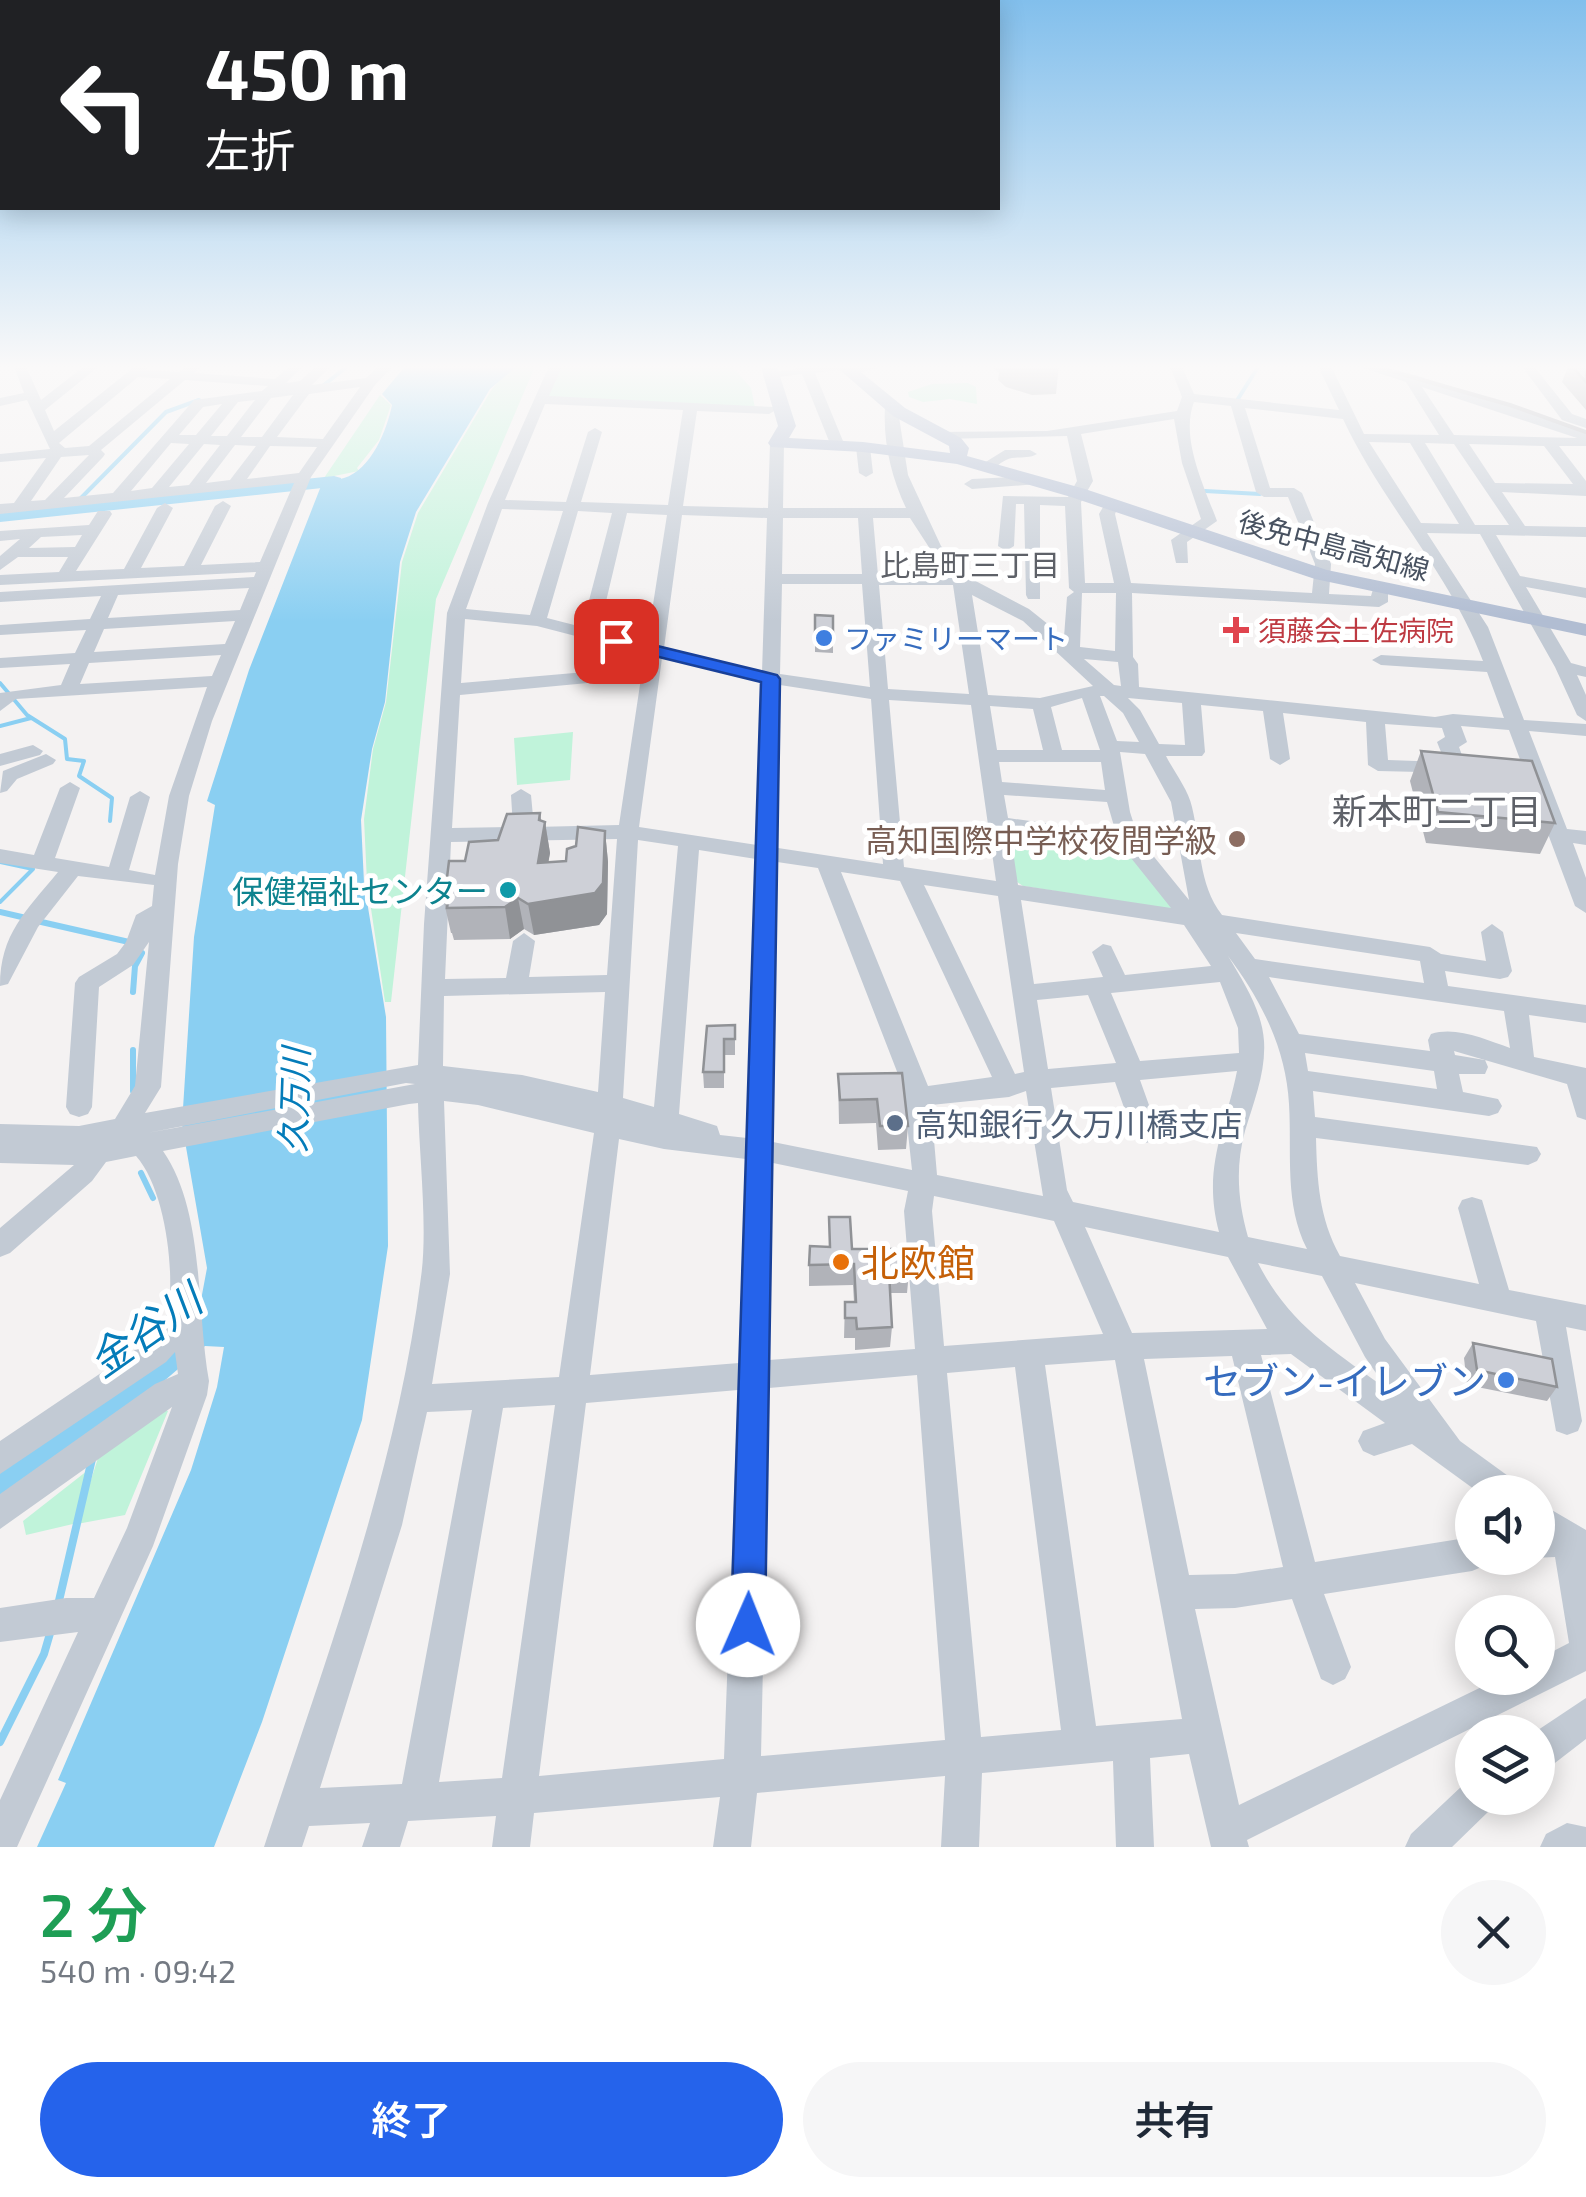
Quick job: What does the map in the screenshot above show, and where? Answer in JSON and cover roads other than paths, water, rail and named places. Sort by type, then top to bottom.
[{"type":"main road","name":"後免中島高知線","points":[[896,450],[989,466],[1034,490],[1111,504],[1322,575],[1586,630]]},
{"type":"main road","points":[[958,459],[960,450]]},
{"type":"street","points":[[0,458],[35,450]]},
{"type":"street","points":[[20,506],[52,450]]},
{"type":"street","points":[[117,496],[157,450]]},
{"type":"street","points":[[131,572],[160,501],[192,450]]},
{"type":"street","points":[[193,489],[223,450]]},
{"type":"street","points":[[234,484],[260,450]]},
{"type":"street","points":[[0,1245],[119,1139],[148,1087],[157,915],[179,796],[230,648],[302,482],[321,450]]},
{"type":"street","points":[[283,1847],[386,1526],[436,1274],[435,1148],[419,1084],[434,988],[456,613],[519,450]]},
{"type":"street","points":[[537,620],[590,450]]},
{"type":"street","points":[[511,1847],[609,1116],[628,832],[684,450]]},
{"type":"street","points":[[732,1847],[742,1773],[753,1374],[750,1148],[766,853],[776,450]]},
{"type":"street","points":[[863,450],[866,473]]},
{"type":"street","points":[[895,450],[902,481],[918,513],[942,557],[961,580],[1011,608],[1071,652],[1124,657]]},
{"type":"street","points":[[1078,450],[1085,481],[1075,498],[1060,594],[1071,657],[1131,710],[1182,802],[1205,922]]},
{"type":"street","points":[[1182,560],[1178,540],[1209,521],[1187,450]]},
{"type":"street","points":[[1251,450],[1264,492],[1294,493],[1323,564],[1321,600]]},
{"type":"street","points":[[1366,450],[1413,528],[1468,607],[1586,906]]},
{"type":"street","points":[[1423,450],[1516,580],[1586,715]]},
{"type":"street","points":[[1462,450],[1520,530]]},
{"type":"street","points":[[1555,450],[1585,490]]},
{"type":"street","points":[[50,504],[98,454]]},
{"type":"street","points":[[989,466],[1006,454],[1030,454]]},
{"type":"street","points":[[1080,456],[1102,457]]},
{"type":"street","points":[[0,509],[117,496],[160,501],[193,489],[302,482]]},
{"type":"street","points":[[972,484],[1021,484],[1034,490]]},
{"type":"street","points":[[1490,487],[1585,490]]},
{"type":"street","points":[[1034,490],[1032,548],[1060,594]]},
{"type":"street","points":[[1032,548],[999,546],[1008,499],[1034,490]]},
{"type":"street","points":[[496,504],[776,513],[918,513]]},
{"type":"street","points":[[1111,504],[1107,514],[1124,590],[1124,657],[1129,664],[1098,707],[1112,751],[1124,830],[1205,922],[1236,969],[1274,1003],[1290,1042],[1299,1079],[1304,1195],[1316,1239],[1375,1348],[1447,1448]]},
{"type":"street","points":[[192,568],[223,506]]},
{"type":"street","points":[[589,634],[621,508]]},
{"type":"street","points":[[66,575],[104,514]]},
{"type":"street","points":[[865,514],[880,694],[901,873],[1009,1086]]},
{"type":"street","points":[[1413,528],[1586,532]]},
{"type":"street","points":[[0,536],[94,530]]},
{"type":"street","points":[[0,565],[43,531]]},
{"type":"street","points":[[21,553],[80,552]]},
{"type":"street","points":[[0,580],[192,568],[261,574]]},
{"type":"street","points":[[0,597],[261,574]]},
{"type":"street","points":[[774,579],[961,580]]},
{"type":"street","points":[[961,580],[1054,1190],[1124,1346],[1228,1839],[1503,1695]]},
{"type":"street","points":[[1516,580],[1586,593]]},
{"type":"street","points":[[68,690],[112,590]]},
{"type":"street","points":[[1011,608],[1018,594],[1124,590],[1379,602],[1380,590]]},
{"type":"street","points":[[456,613],[537,620],[770,679],[880,694],[1041,704],[1109,691],[1376,717],[1586,730]]},
{"type":"street","points":[[0,630],[244,615]]},
{"type":"street","points":[[0,663],[230,648]]},
{"type":"street","points":[[1381,660],[1494,667]]},
{"type":"street","points":[[1564,667],[1586,672]]},
{"type":"street","points":[[450,690],[651,672]]},
{"type":"street","points":[[5,697],[218,681]]},
{"type":"street","points":[[988,756],[1195,752],[1191,698]]},
{"type":"street","points":[[1041,704],[1054,756]]},
{"type":"street","points":[[1272,706],[1280,759]]},
{"type":"street","points":[[1376,717],[1378,765],[1457,769],[1448,742],[1457,742],[1451,725],[1444,721]]},
{"type":"street","points":[[0,760],[39,755],[10,774],[0,786]]},
{"type":"street","points":[[42,864],[70,788]]},
{"type":"street","points":[[993,788],[1119,797]]},
{"type":"street","points":[[521,796],[524,834]]},
{"type":"street","points":[[117,875],[140,798]]},
{"type":"street","points":[[998,823],[1132,842]]},
{"type":"street","points":[[441,834],[628,832],[1430,956],[1438,993]]},
{"type":"street","points":[[1556,835],[1586,838]]},
{"type":"street","points":[[666,1121],[688,841]]},
{"type":"street","points":[[0,856],[148,880],[167,864]]},
{"type":"street","points":[[826,862],[918,1097],[926,1164],[918,1211],[965,1756],[960,1847]]},
{"type":"street","points":[[0,978],[32,919],[73,868]]},
{"type":"street","points":[[148,880],[157,915]]},
{"type":"street","points":[[79,1107],[88,983],[125,963],[141,941],[144,920],[157,915]]},
{"type":"street","points":[[1433,960],[1500,970],[1492,932]]},
{"type":"street","points":[[516,986],[524,942]]},
{"type":"street","points":[[1103,952],[1107,986],[1130,1067],[1126,1080],[1146,1133]]},
{"type":"street","points":[[1236,969],[1250,1028],[1249,1061],[1227,1158],[1228,1194],[1239,1248],[1260,1298],[1296,1341],[1482,1475]]},
{"type":"street","points":[[1025,993],[1236,969],[1586,1014]]},
{"type":"street","points":[[434,988],[618,983]]},
{"type":"street","points":[[1514,1004],[1523,1054],[1519,1062]]},
{"type":"street","points":[[1452,1101],[1440,1040],[1472,1044],[1519,1062],[1582,1078],[1586,1110]]},
{"type":"street","points":[[1290,1042],[1476,1067]]},
{"type":"street","points":[[918,1097],[1128,1071],[1249,1061]]},
{"type":"street","points":[[1299,1079],[1489,1106]]},
{"type":"street","points":[[0,1152],[47,1156],[178,1126],[419,1084],[495,1099],[666,1121],[750,1148],[1586,1318]]},
{"type":"street","points":[[609,1116],[714,1147],[750,1148]]},
{"type":"street","points":[[1303,1126],[1528,1154]]},
{"type":"street","points":[[0,1134],[119,1139],[159,1164],[173,1202],[185,1280],[184,1317],[193,1376],[164,1477],[0,1842]]},
{"type":"street","points":[[1472,1208],[1498,1300]]},
{"type":"street","points":[[1549,1310],[1567,1421]]},
{"type":"street","points":[[0,1459],[155,1353],[184,1317]]},
{"type":"street","points":[[414,1400],[1124,1346],[1296,1341]]},
{"type":"street","points":[[1244,1345],[1305,1582],[1333,1666]]},
{"type":"street","points":[[1028,1353],[1081,1746]]},
{"type":"street","points":[[0,1513],[193,1376]]},
{"type":"street","points":[[381,1847],[406,1802],[490,1396]]},
{"type":"street","points":[[1374,1441],[1401,1434],[1410,1425]]},
{"type":"street","points":[[1564,1543],[1586,1642]]},
{"type":"street","points":[[1174,1592],[1235,1591],[1455,1557]]},
{"type":"street","points":[[0,1625],[57,1616],[104,1616]]},
{"type":"street","points":[[1555,1668],[1586,1653]]},
{"type":"street","points":[[1555,1740],[1586,1716]]},
{"type":"street","points":[[296,1808],[520,1796],[742,1773],[1203,1735]]},
{"type":"street","points":[[1132,1742],[1135,1847]]},
{"type":"street","points":[[1424,1847],[1458,1815]]},
{"type":"street","points":[[1559,1847],[1567,1842],[1586,1846]]},
{"type":"water","name":"久万川","points":[[375,450],[453,450],[416,512],[400,562],[385,702],[372,749],[361,820],[364,883],[386,1017],[388,1246],[362,1420],[262,1722],[214,1847],[37,1847],[66,1783],[58,1780],[191,1470],[217,1387],[224,1347],[205,1346],[150,1393],[0,1498],[0,1470],[196,1316],[207,1268],[182,1124],[194,937],[215,805],[207,801],[249,670],[321,486],[293,486],[294,483],[338,480],[354,474]]},
{"type":"waterway","points":[[80,499],[128,450]]},
{"type":"waterway","points":[[0,516],[334,482]]},
{"type":"waterway","points":[[1205,491],[1260,494]]},
{"type":"waterway","points":[[0,683],[27,715],[65,739],[67,759],[84,761],[79,776],[112,798],[110,821]]},
{"type":"waterway","points":[[0,726],[31,718]]},
{"type":"waterway","points":[[0,862],[33,869],[0,902]]},
{"type":"waterway","points":[[6,913],[0,912],[26,918]]},
{"type":"waterway","points":[[37,921],[129,942]]},
{"type":"waterway","points":[[133,992],[135,966],[142,953]]},
{"type":"waterway","points":[[133,1050],[133,1091]]},
{"type":"waterway","points":[[141,1173],[153,1198]]},
{"type":"waterway","points":[[58,1605],[92,1459]]},
{"type":"waterway","points":[[0,1742],[44,1654],[51,1630]]},
{"type":"place","name":"須藤会土佐病院","points":[[1236,630]]},
{"type":"place","name":"ファミリーマート","points":[[824,638]]},
{"type":"place","name":"高知国際中学校夜間学級","points":[[1237,839]]},
{"type":"place","name":"保健福祉センター","points":[[508,890]]},
{"type":"place","name":"高知銀行 久万川橋支店","points":[[895,1123]]},
{"type":"place","name":"北欧館","points":[[841,1262]]},
{"type":"place","name":"セブン-イレブン","points":[[1506,1380]]},
{"type":"district","name":"比島町三丁目","points":[[970,564]]},
{"type":"district","name":"新本町二丁目","points":[[1437,810]]},
{"type":"water label","name":"金谷川","points":[[144,1329]]}]
